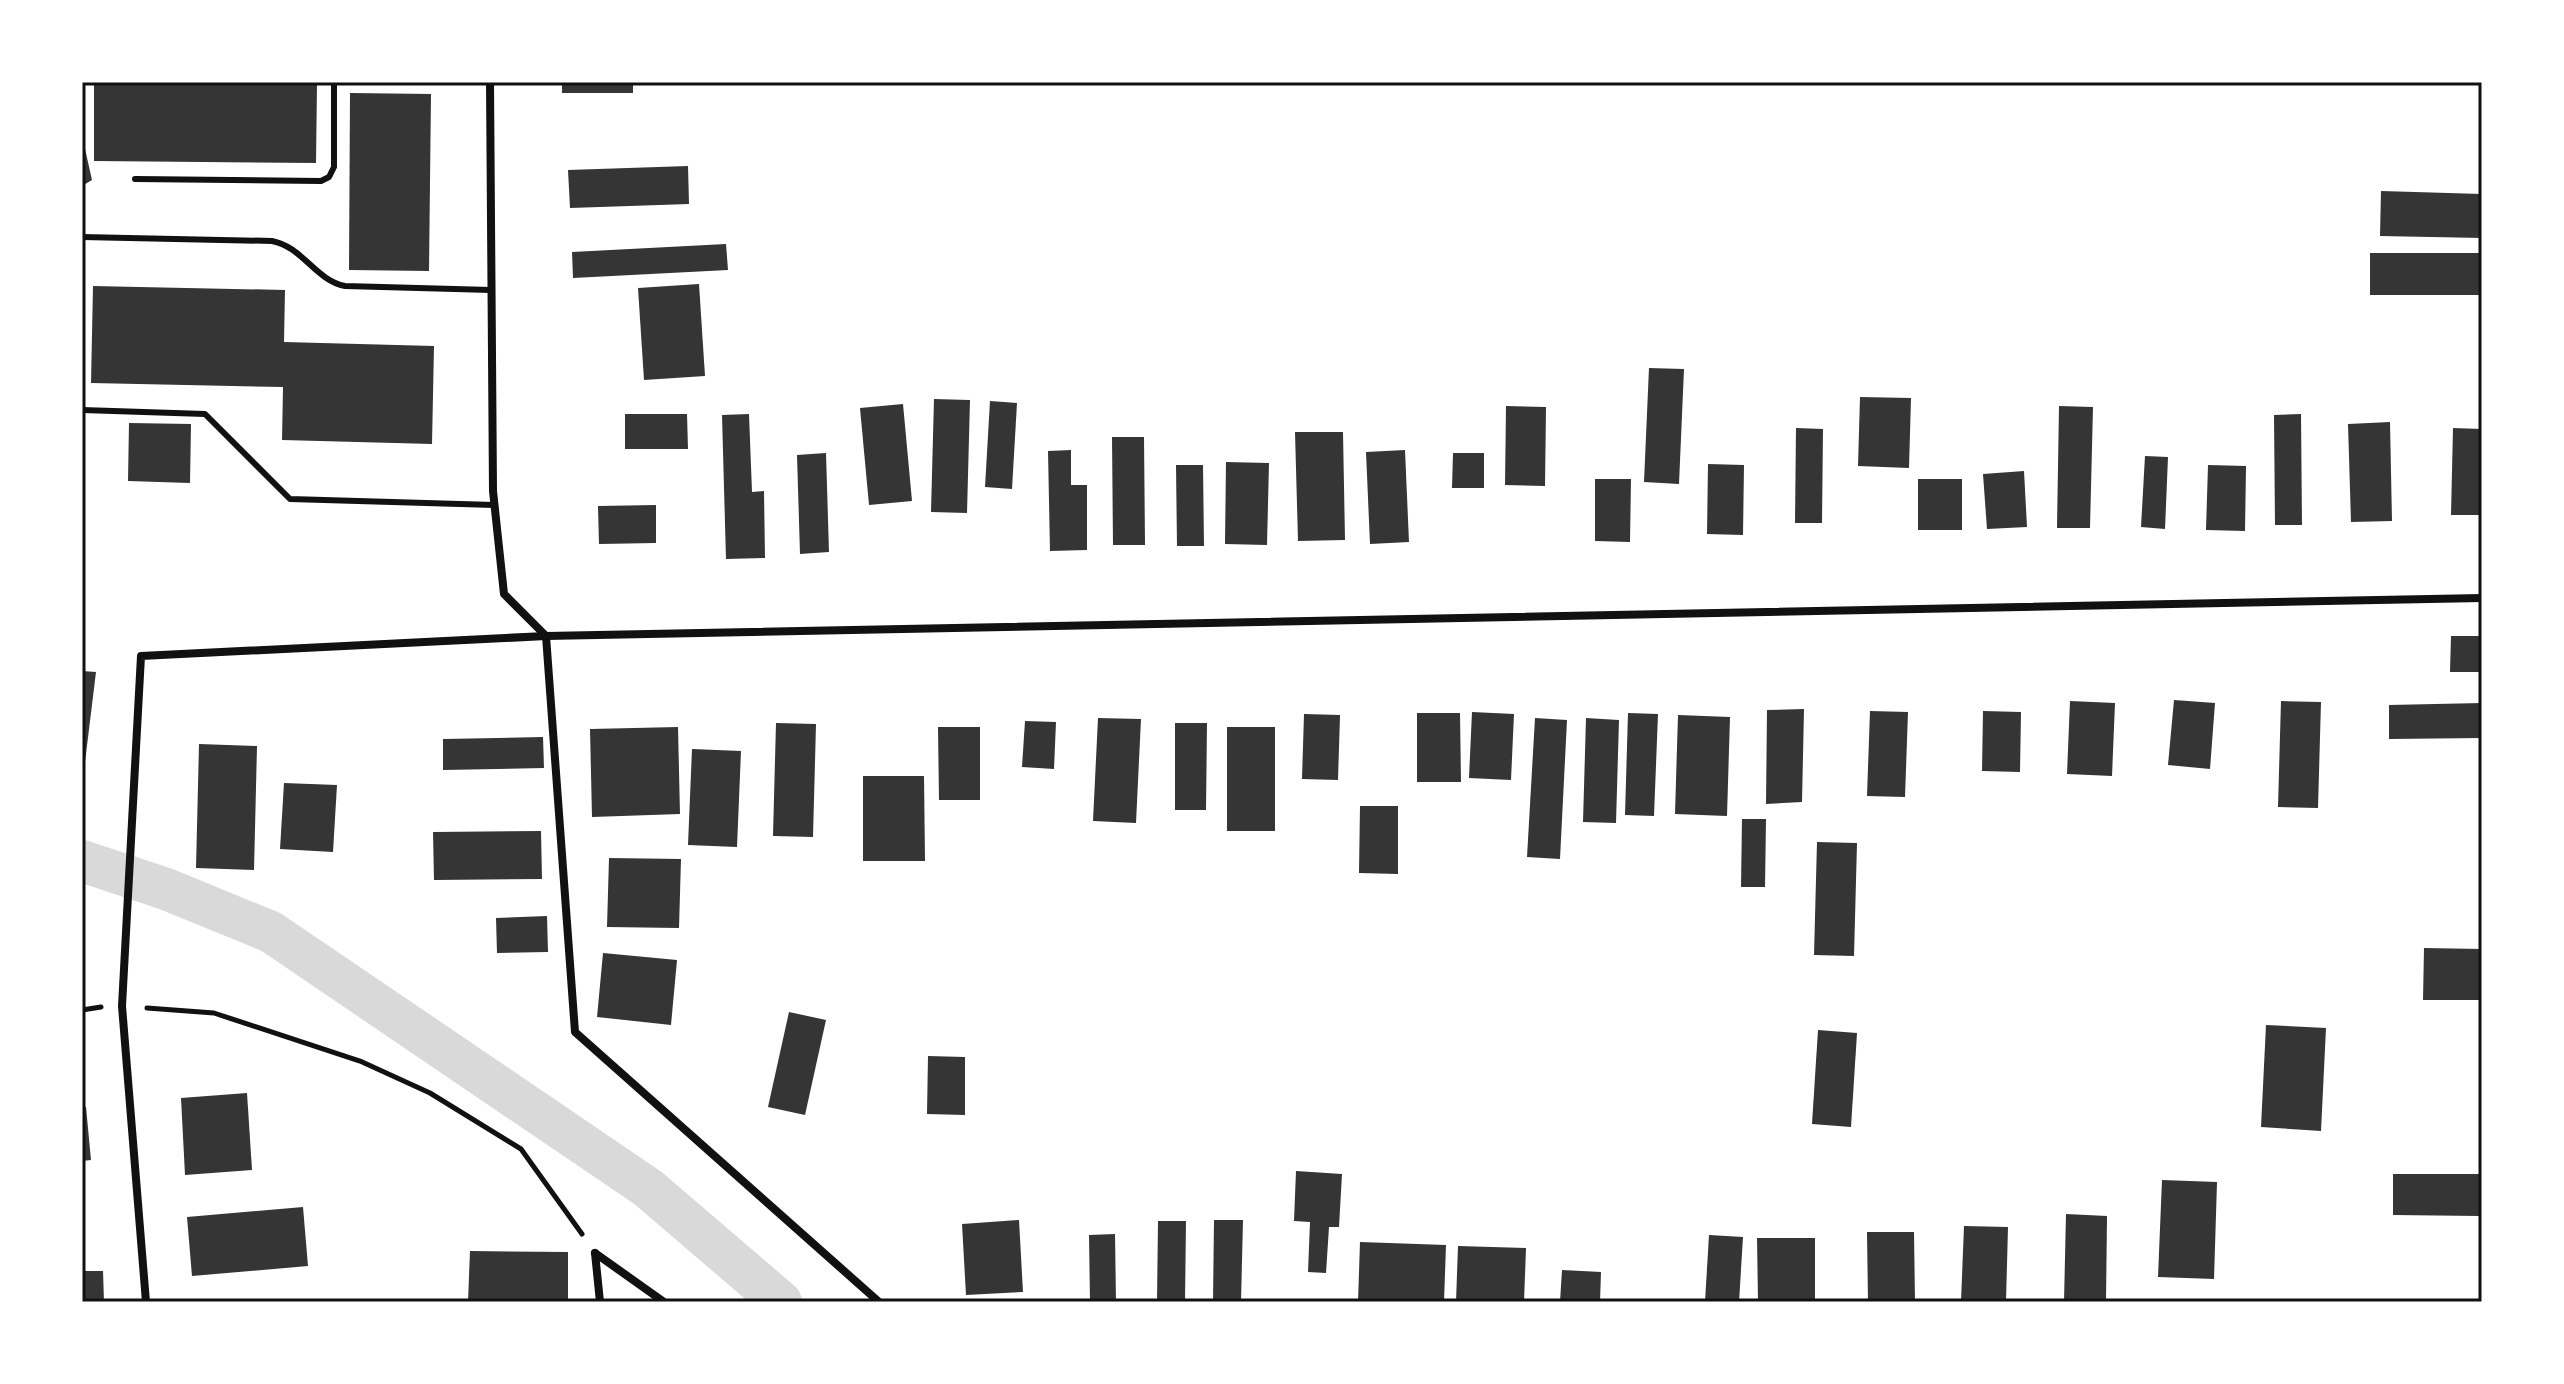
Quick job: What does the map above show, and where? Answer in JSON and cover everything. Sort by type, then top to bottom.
[{"type":"street","points":[[490,82],[494,505],[504,594],[546,636],[575,1032],[879,1302]]},
{"type":"street","points":[[146,1302],[122,1006],[141,656],[546,636],[2482,598]]},
{"type":"street","points":[[595,1253],[600,1302]]},
{"type":"street","points":[[595,1253],[664,1302]]},
{"type":"lane","points":[[135,179],[321,181],[329,177],[334,167],[334,82]]},
{"type":"lane","points":[[82,237],[272,241],[286,244],[299,252],[330,283],[491,290]]},
{"type":"lane","points":[[82,410],[205,414],[290,499],[494,505]]},
{"type":"path","points":[[122,1006],[214,1013],[360,1061],[430,1093],[521,1149],[595,1253]]},
{"type":"building","points":[[562,82],[633,82],[633,93],[562,93]]},
{"type":"building","points":[[94,83],[317,84],[316,163],[94,161]]},
{"type":"building","points":[[350,93],[431,94],[429,271],[349,270]]},
{"type":"building","points":[[82,141],[92,180],[82,186]]},
{"type":"building","points":[[688,166],[689,204],[570,208],[568,170]]},
{"type":"building","points":[[2381,191],[2482,194],[2482,238],[2380,236]]},
{"type":"building","points":[[726,244],[728,270],[573,278],[572,252]]},
{"type":"building","points":[[2370,253],[2482,253],[2482,295],[2370,295]]},
{"type":"building","points":[[699,284],[705,376],[644,380],[638,288]]},
{"type":"building","points":[[93,286],[285,290],[284,342],[434,346],[432,444],[282,440],[283,387],[91,383]]},
{"type":"building","points":[[1649,368],[1684,369],[1679,484],[1644,482]]},
{"type":"building","points":[[1860,397],[1911,398],[1909,468],[1858,466]]},
{"type":"building","points":[[934,399],[970,400],[967,513],[931,512]]},
{"type":"building","points":[[990,401],[1017,403],[1012,489],[985,487]]},
{"type":"building","points":[[903,404],[912,501],[869,505],[860,408]]},
{"type":"building","points":[[1506,406],[1546,407],[1545,486],[1505,485]]},
{"type":"building","points":[[2059,406],[2093,407],[2090,528],[2057,528]]},
{"type":"building","points":[[625,414],[687,414],[688,449],[625,449]]},
{"type":"building","points":[[749,414],[752,492],[764,491],[765,558],[726,559],[722,415]]},
{"type":"building","points":[[2301,414],[2302,525],[2275,525],[2274,415]]},
{"type":"building","points":[[2390,422],[2392,521],[2351,522],[2348,424]]},
{"type":"building","points":[[129,423],[191,424],[190,483],[128,481]]},
{"type":"building","points":[[1796,428],[1823,429],[1822,523],[1795,523]]},
{"type":"building","points":[[2453,428],[2482,429],[2482,515],[2451,515]]},
{"type":"building","points":[[1295,432],[1343,432],[1345,540],[1298,541]]},
{"type":"building","points":[[1112,437],[1144,437],[1145,545],[1113,545]]},
{"type":"building","points":[[1071,450],[1071,485],[1087,485],[1087,550],[1050,551],[1048,451]]},
{"type":"building","points":[[1405,450],[1409,542],[1370,544],[1366,452]]},
{"type":"building","points":[[826,453],[829,552],[800,554],[797,455]]},
{"type":"building","points":[[1453,453],[1484,453],[1484,488],[1452,488]]},
{"type":"building","points":[[2145,456],[2168,457],[2165,529],[2141,527]]},
{"type":"building","points":[[1226,462],[1269,463],[1267,545],[1225,544]]},
{"type":"building","points":[[1708,464],[1744,465],[1743,535],[1707,534]]},
{"type":"building","points":[[1176,465],[1203,465],[1204,546],[1177,546]]},
{"type":"building","points":[[2208,465],[2246,466],[2245,531],[2206,530]]},
{"type":"building","points":[[2024,471],[2027,527],[1987,529],[1983,474]]},
{"type":"building","points":[[1595,479],[1631,479],[1630,542],[1595,541]]},
{"type":"building","points":[[1918,479],[1962,479],[1962,530],[1918,530]]},
{"type":"building","points":[[656,505],[656,543],[599,544],[598,506]]},
{"type":"building","points":[[2451,636],[2482,636],[2482,672],[2450,672]]},
{"type":"building","points":[[82,671],[96,672],[85,762],[82,761]]},
{"type":"building","points":[[2174,700],[2215,703],[2210,769],[2168,765]]},
{"type":"building","points":[[2070,701],[2115,703],[2112,776],[2067,774]]},
{"type":"building","points":[[2281,701],[2321,702],[2318,808],[2278,807]]},
{"type":"building","points":[[2482,703],[2482,738],[2389,739],[2389,705]]},
{"type":"building","points":[[1804,709],[1802,802],[1766,804],[1767,710]]},
{"type":"building","points":[[1870,711],[1908,712],[1905,797],[1867,796]]},
{"type":"building","points":[[1983,711],[2021,712],[2020,772],[1982,771]]},
{"type":"building","points":[[1472,712],[1514,714],[1511,780],[1469,778]]},
{"type":"building","points":[[1417,713],[1460,713],[1461,782],[1417,782]]},
{"type":"building","points":[[1628,713],[1658,714],[1654,816],[1625,815]]},
{"type":"building","points":[[1304,714],[1340,715],[1338,780],[1302,779]]},
{"type":"building","points":[[1678,715],[1730,717],[1727,816],[1675,814]]},
{"type":"building","points":[[1098,718],[1141,719],[1136,823],[1093,821]]},
{"type":"building","points":[[1535,718],[1567,720],[1560,859],[1527,857]]},
{"type":"building","points":[[1586,718],[1619,720],[1616,823],[1583,822]]},
{"type":"building","points":[[1025,721],[1056,722],[1054,769],[1022,767]]},
{"type":"building","points":[[776,723],[816,724],[813,837],[773,836]]},
{"type":"building","points":[[1175,723],[1207,723],[1206,810],[1175,810]]},
{"type":"building","points":[[678,727],[680,814],[592,817],[590,729]]},
{"type":"building","points":[[938,727],[980,727],[980,800],[939,800]]},
{"type":"building","points":[[1227,727],[1275,727],[1275,831],[1227,831]]},
{"type":"building","points":[[543,737],[544,768],[443,770],[443,739]]},
{"type":"building","points":[[199,744],[257,746],[254,870],[196,868]]},
{"type":"building","points":[[692,749],[741,751],[737,847],[688,845]]},
{"type":"building","points":[[863,776],[924,776],[925,861],[863,861]]},
{"type":"building","points":[[284,783],[337,785],[333,852],[280,849]]},
{"type":"building","points":[[1360,806],[1398,806],[1398,874],[1359,873]]},
{"type":"building","points":[[1742,819],[1766,819],[1765,887],[1741,887]]},
{"type":"building","points":[[541,831],[542,879],[434,880],[433,832]]},
{"type":"building","points":[[1817,842],[1857,843],[1854,956],[1814,955]]},
{"type":"building","points":[[609,858],[681,859],[679,928],[607,927]]},
{"type":"building","points":[[547,916],[548,952],[497,953],[496,918]]},
{"type":"building","points":[[2424,948],[2482,949],[2482,1000],[2423,1000]]},
{"type":"building","points":[[603,953],[677,960],[671,1025],[597,1017]]},
{"type":"building","points":[[789,1012],[826,1020],[805,1115],[768,1107]]},
{"type":"building","points":[[2266,1025],[2326,1028],[2321,1131],[2261,1127]]},
{"type":"building","points":[[1818,1030],[1857,1033],[1851,1127],[1812,1124]]},
{"type":"building","points":[[928,1056],[965,1057],[965,1115],[927,1114]]},
{"type":"building","points":[[247,1093],[252,1170],[185,1175],[181,1098]]},
{"type":"building","points":[[82,1107],[86,1107],[91,1160],[82,1161]]},
{"type":"building","points":[[1296,1171],[1342,1174],[1339,1227],[1329,1227],[1326,1273],[1308,1272],[1310,1222],[1294,1221]]},
{"type":"building","points":[[2393,1174],[2480,1174],[2479,1216],[2393,1215]]},
{"type":"building","points":[[2162,1180],[2217,1182],[2214,1279],[2158,1277]]},
{"type":"building","points":[[303,1207],[308,1266],[192,1276],[187,1217]]},
{"type":"building","points":[[2066,1214],[2107,1216],[2106,1302],[2064,1302]]},
{"type":"building","points":[[1019,1220],[1023,1292],[966,1295],[962,1224]]},
{"type":"building","points":[[1214,1220],[1243,1220],[1241,1302],[1213,1302]]},
{"type":"building","points":[[1158,1221],[1186,1221],[1185,1302],[1157,1302]]},
{"type":"building","points":[[1964,1226],[2008,1227],[2006,1302],[1961,1302]]},
{"type":"building","points":[[1867,1232],[1914,1232],[1915,1302],[1868,1302]]},
{"type":"building","points":[[1115,1234],[1116,1302],[1090,1302],[1089,1235]]},
{"type":"building","points":[[1709,1235],[1743,1237],[1739,1302],[1705,1302]]},
{"type":"building","points":[[1757,1238],[1815,1238],[1815,1302],[1758,1302]]},
{"type":"building","points":[[1360,1242],[1446,1245],[1444,1302],[1358,1302]]},
{"type":"building","points":[[1458,1246],[1526,1248],[1524,1302],[1456,1302]]},
{"type":"building","points":[[470,1251],[568,1252],[568,1302],[468,1302]]},
{"type":"building","points":[[1562,1270],[1601,1272],[1600,1302],[1560,1302]]},
{"type":"building","points":[[82,1271],[103,1271],[104,1302],[82,1302]]},
{"type":"waterway","points":[[82,861],[166,889],[271,932],[648,1188],[781,1302]]}]
